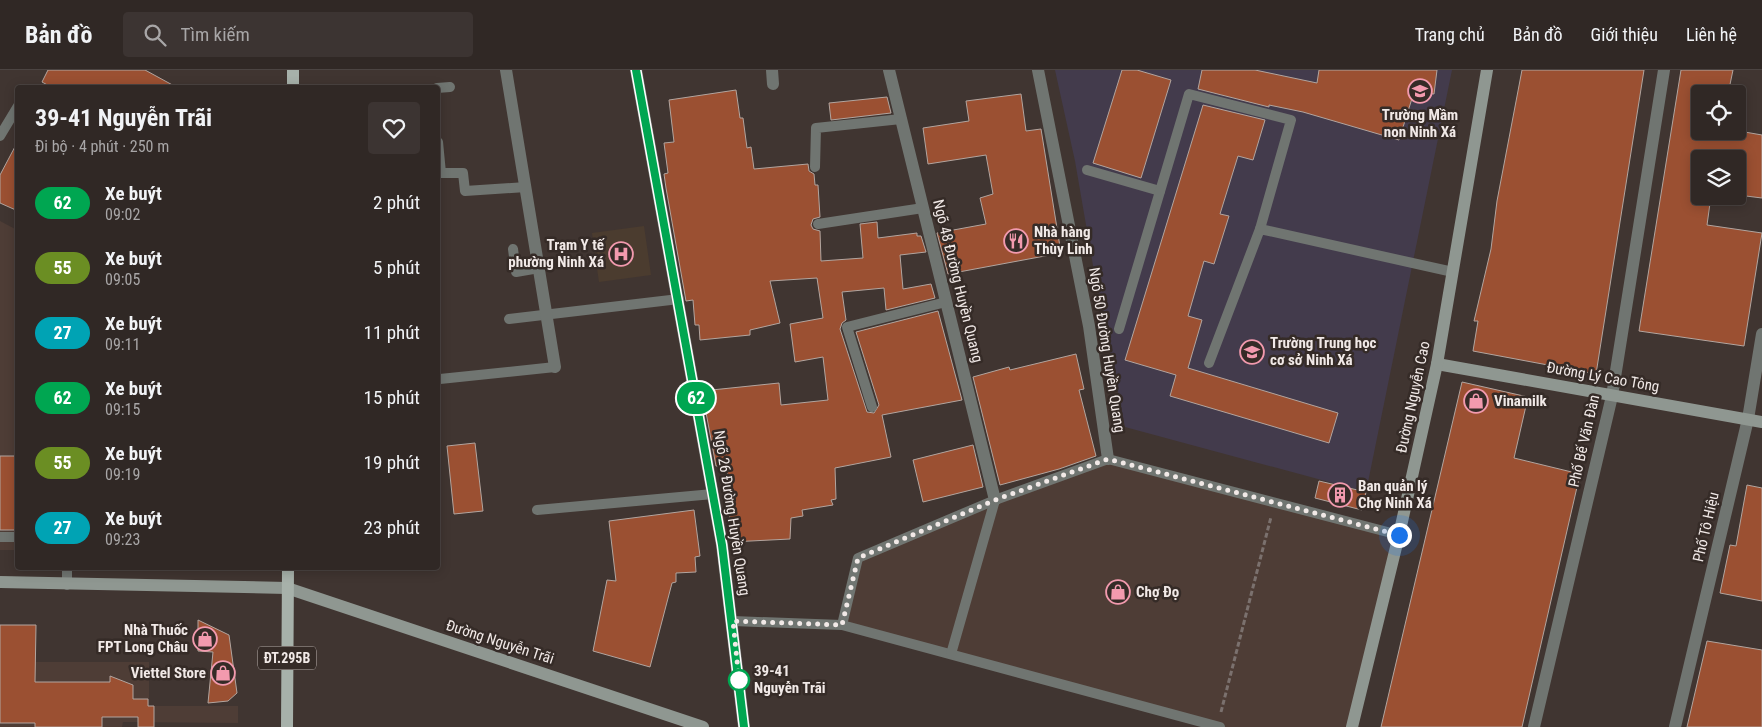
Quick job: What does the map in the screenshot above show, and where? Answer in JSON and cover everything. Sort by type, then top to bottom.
[{"type":"main road","points":[[293,70],[293,85]]},
{"type":"main road","name":"Đường Nguyễn Cao","points":[[1352,727],[1438,364],[1487,70]]},
{"type":"main road","name":"Đường Lý Cao Tông","points":[[1438,364],[1762,422]]},
{"type":"main road","name":"ĐT.295B","points":[[287,727],[288,570]]},
{"type":"main road","name":"Đường Nguyễn Trãi","points":[[0,582],[67,585],[287,588],[674,722],[703,727]]},
{"type":"street","points":[[506,70],[555,367]]},
{"type":"street","name":"Ngõ 26 Đường Huyền Quang","points":[[636,70],[713,494],[733,621],[744,727]]},
{"type":"street","points":[[772,70],[773,84]]},
{"type":"street","name":"Ngõ 48 Đường Huyền Quang","points":[[889,70],[995,500]]},
{"type":"street","name":"Ngõ 50 Đường Huyền Quang","points":[[1038,70],[1088,326],[1108,459]]},
{"type":"street","name":"Phố Bế Văn Đàn","points":[[1534,727],[1612,396],[1664,70]]},
{"type":"street","name":"Phố Tô Hiệu","points":[[1676,727],[1748,419],[1762,334]]},
{"type":"lane","points":[[440,88],[450,87]]},
{"type":"lane","points":[[1120,329],[1189,94],[1291,120],[1260,228],[1209,363]]},
{"type":"lane","points":[[0,136],[14,119]]},
{"type":"lane","points":[[815,167],[816,128],[901,119]]},
{"type":"lane","points":[[1087,170],[1160,191]]},
{"type":"lane","points":[[440,173],[463,173],[465,190],[526,187]]},
{"type":"lane","points":[[818,224],[923,208]]},
{"type":"lane","points":[[1260,228],[1453,272]]},
{"type":"lane","points":[[513,249],[516,272],[539,268]]},
{"type":"lane","points":[[508,319],[679,299]]},
{"type":"lane","points":[[872,408],[847,327],[946,302]]},
{"type":"lane","points":[[440,379],[555,367]]},
{"type":"lane","points":[[842,625],[858,558],[995,500],[1108,459],[1399,535]]},
{"type":"lane","points":[[537,510],[713,494]]},
{"type":"lane","points":[[951,654],[995,500]]},
{"type":"lane","points":[[0,537],[15,537]]},
{"type":"lane","points":[[67,570],[67,585]]},
{"type":"lane","points":[[733,621],[842,625],[1218,727]]},
{"type":"path","points":[[1218,727],[1275,502]]},
{"type":"shaded area","name":"Trường Trung học cơ sở Ninh Xá","points":[[1055,70],[1452,70],[1366,492],[1125,427],[1095,277],[1075,161]]},
{"type":"shaded area","points":[[0,221],[15,229],[15,550],[0,550]]},
{"type":"shaded area","name":"Trạm Y tế phường Ninh Xá","points":[[644,226],[651,275],[599,282],[592,233]]},
{"type":"shaded area","name":"Chợ Đọ","points":[[1108,459],[1399,535],[1352,727],[1220,727],[842,625],[858,558]]},
{"type":"shaded area","points":[[0,662],[149,662],[149,706],[238,706],[238,723],[123,722],[122,727],[0,727]]},
{"type":"building","points":[[48,70],[145,70],[172,85],[48,85],[42,82]]},
{"type":"building","points":[[1122,70],[1137,70],[1171,80],[1141,178],[1093,163]]},
{"type":"building","points":[[1202,70],[1255,70],[1317,83],[1319,70],[1437,70],[1434,94],[1414,92],[1399,140],[1303,112],[1269,105],[1269,107],[1198,89]]},
{"type":"building","points":[[1522,70],[1644,70],[1596,374],[1473,351],[1478,321],[1474,321],[1491,249],[1497,201]]},
{"type":"building","points":[[1681,70],[1733,70],[1730,85],[1691,85],[1691,140],[1746,140],[1746,132],[1762,135],[1762,198],[1746,196],[1746,150],[1691,150],[1691,205],[1710,205],[1707,225],[1762,233],[1744,346],[1639,331]]},
{"type":"building","points":[[736,90],[740,118],[743,118],[747,148],[751,147],[754,169],[808,164],[809,171],[814,174],[815,185],[818,185],[820,217],[813,219],[811,225],[813,229],[820,231],[821,261],[863,258],[860,224],[877,222],[878,238],[917,233],[917,236],[921,236],[926,252],[900,255],[903,289],[931,284],[935,298],[886,310],[884,288],[842,292],[846,320],[842,323],[840,329],[867,412],[874,413],[879,405],[856,332],[938,311],[962,400],[882,415],[891,457],[835,468],[836,499],[831,500],[833,505],[802,510],[803,516],[791,518],[790,539],[731,542],[727,466],[716,466],[702,391],[779,383],[781,405],[828,400],[823,357],[795,362],[790,324],[823,318],[817,278],[770,281],[780,323],[750,330],[750,335],[700,340],[699,325],[695,325],[693,300],[686,301],[664,174],[668,173],[664,143],[674,142],[669,100]]},
{"type":"building","points":[[1021,94],[1026,131],[1041,129],[1061,253],[948,274],[937,233],[986,224],[980,198],[993,194],[986,155],[928,164],[923,128],[969,121],[966,101]]},
{"type":"building","points":[[887,97],[891,113],[831,120],[829,103]]},
{"type":"building","points":[[1203,105],[1265,120],[1253,160],[1238,156],[1220,214],[1229,216],[1214,264],[1204,261],[1188,316],[1202,320],[1188,368],[1338,413],[1329,443],[1170,396],[1176,375],[1125,360]]},
{"type":"building","points":[[15,147],[15,210],[0,203],[0,175]]},
{"type":"building","points":[[1076,354],[1084,389],[1079,390],[1096,456],[1059,469],[1000,485],[973,377],[1009,367],[1010,370]]},
{"type":"building","points":[[1462,382],[1528,397],[1514,458],[1580,474],[1522,727],[1381,727]]},
{"type":"building","points":[[475,443],[483,511],[454,514],[447,446]]},
{"type":"building","points":[[973,445],[983,487],[923,502],[913,460]]},
{"type":"building","points":[[0,456],[15,456],[15,530],[0,530]]},
{"type":"building","name":"Ban quản lý Chợ Ninh Xá","points":[[1319,481],[1366,492],[1362,510],[1315,498]]},
{"type":"building","points":[[1747,485],[1762,488],[1762,601],[1720,593],[1730,545],[1736,546]]},
{"type":"building","points":[[694,510],[700,556],[695,557],[696,572],[676,573],[676,582],[672,583],[650,667],[593,651],[607,580],[616,581],[609,521]]},
{"type":"building","name":"Viettel Store","points":[[198,620],[229,635],[237,693],[228,701],[208,703],[213,652],[198,651]]},
{"type":"building","points":[[0,625],[36,625],[35,682],[110,682],[110,676],[133,685],[133,699],[148,699],[148,706],[154,706],[154,727],[138,727],[138,717],[102,717],[102,727],[35,727],[35,723],[0,723]]},
{"type":"building","points":[[1707,641],[1762,650],[1762,727],[1687,727]]},
{"type":"bus line","name":"62","points":[[636,70],[679,299],[722,545],[733,621],[744,727]]},
{"type":"place","name":"Trường Mầm non Ninh Xá","points":[[1420,91]]},
{"type":"place","name":"Nhà hàng Thùy Linh","points":[[1016,241]]},
{"type":"place","name":"Trạm Y tế phường Ninh Xá","points":[[621,254]]},
{"type":"place","name":"Trường Trung học cơ sở Ninh Xá","points":[[1252,352]]},
{"type":"place","name":"Vinamilk","points":[[1476,401]]},
{"type":"place","name":"Ban quản lý Chợ Ninh Xá","points":[[1340,495]]},
{"type":"place","name":"Chợ Đọ","points":[[1118,592]]},
{"type":"place","name":"Nhà Thuốc FPT Long Châu","points":[[205,639]]},
{"type":"place","name":"Viettel Store","points":[[223,673]]},
{"type":"place","name":"39-41 Nguyễn Trãi","points":[[739,680]]},
{"type":"route","points":[[739,680],[733,621],[842,625],[858,558],[995,500],[1108,459],[1399,535]]}]
